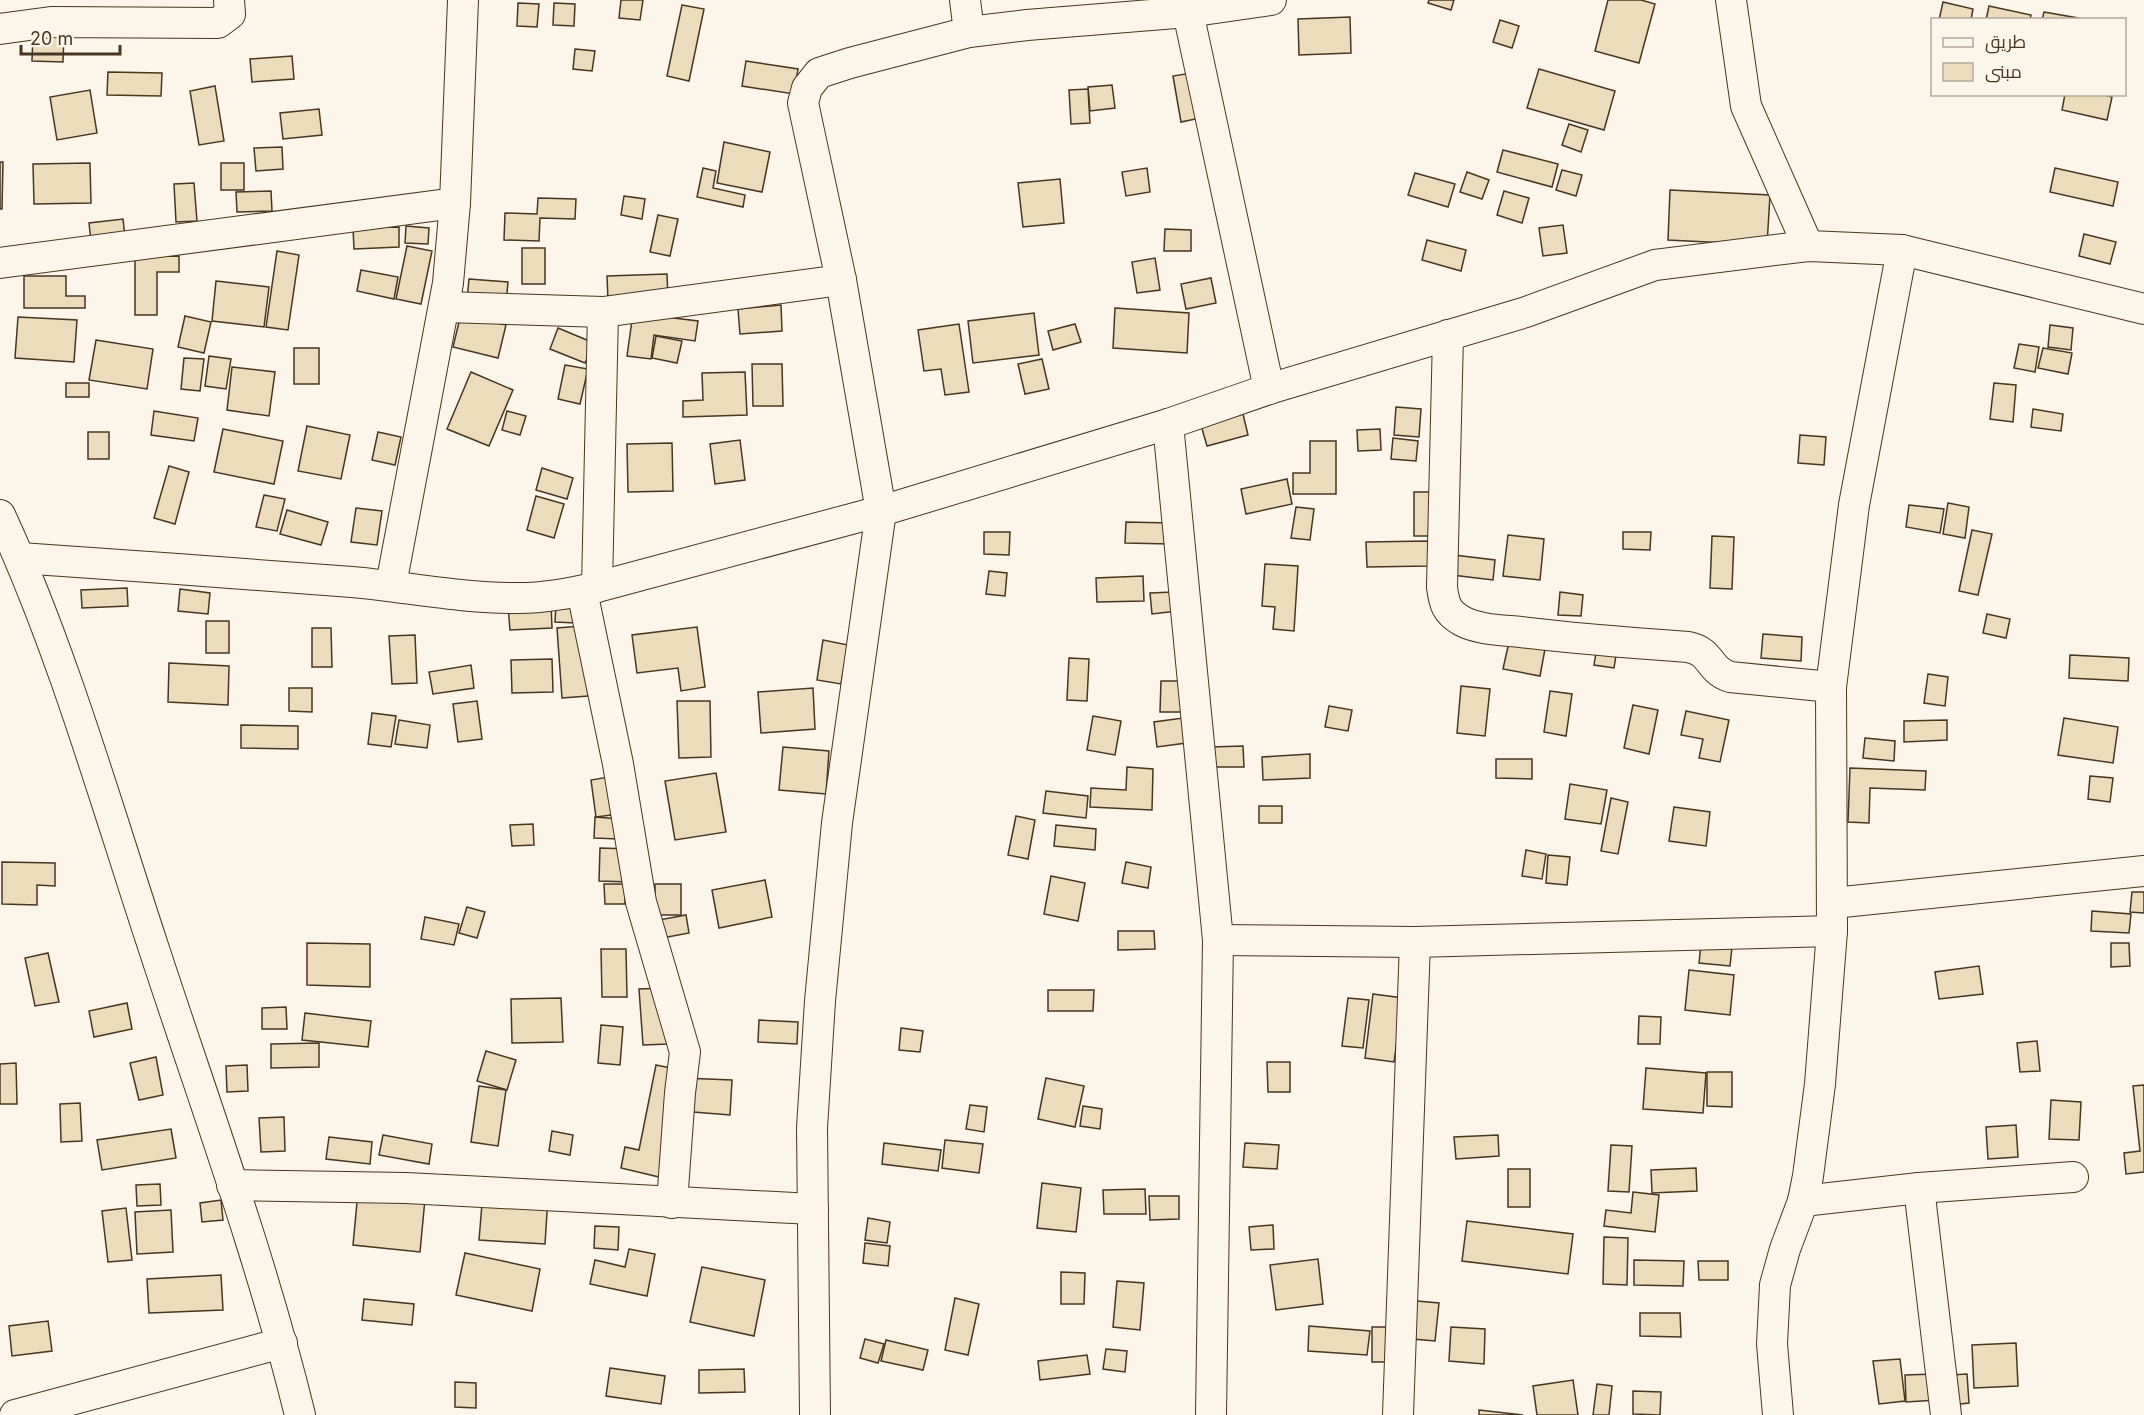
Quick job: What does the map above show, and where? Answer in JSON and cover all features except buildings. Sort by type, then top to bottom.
[{"type":"street","points":[[0,29],[51,22],[218,23],[230,14],[229,0]]},
{"type":"street","points":[[390,585],[445,308],[452,253],[463,0]]},
{"type":"street","points":[[965,0],[969,32]]},
{"type":"street","points":[[815,1415],[814,1105],[820,1001],[836,835],[881,511],[841,280],[803,103],[807,88],[819,73],[969,32],[1188,12],[1271,0]]},
{"type":"street","points":[[1731,0],[1746,106],[1808,246]]},
{"type":"street","points":[[1188,12],[1269,389]]},
{"type":"street","points":[[0,263],[455,203]]},
{"type":"street","points":[[20,558],[390,585],[450,594],[520,598],[561,595],[881,511],[1168,424],[1269,389],[1526,312],[1655,265],[1808,246],[1902,250],[2144,309]]},
{"type":"street","points":[[1778,1415],[1772,1344],[1775,1285],[1785,1249],[1803,1201],[1820,1084],[1832,917],[1831,687],[1854,505],[1902,250]]},
{"type":"street","points":[[445,308],[603,312],[841,280]]},
{"type":"street","points":[[603,312],[589,589],[641,902],[685,1052],[672,1203]]},
{"type":"street","points":[[1448,335],[1442,587],[1445,605],[1451,613],[1462,621],[1482,627],[1583,640],[1700,649],[1708,656],[1719,674],[1831,687]]},
{"type":"street","points":[[1168,424],[1218,940],[1211,1415]]},
{"type":"street","points":[[0,515],[20,558],[71,697],[232,1185],[282,1343],[300,1415]]},
{"type":"street","points":[[1218,940],[1415,942],[1832,917],[2144,871]]},
{"type":"street","points":[[1398,1415],[1415,942]]},
{"type":"street","points":[[1803,1201],[1919,1188],[2073,1176]]},
{"type":"street","points":[[232,1185],[406,1188],[813,1209]]},
{"type":"street","points":[[1919,1188],[1946,1415]]},
{"type":"street","points":[[15,1415],[282,1343]]}]
